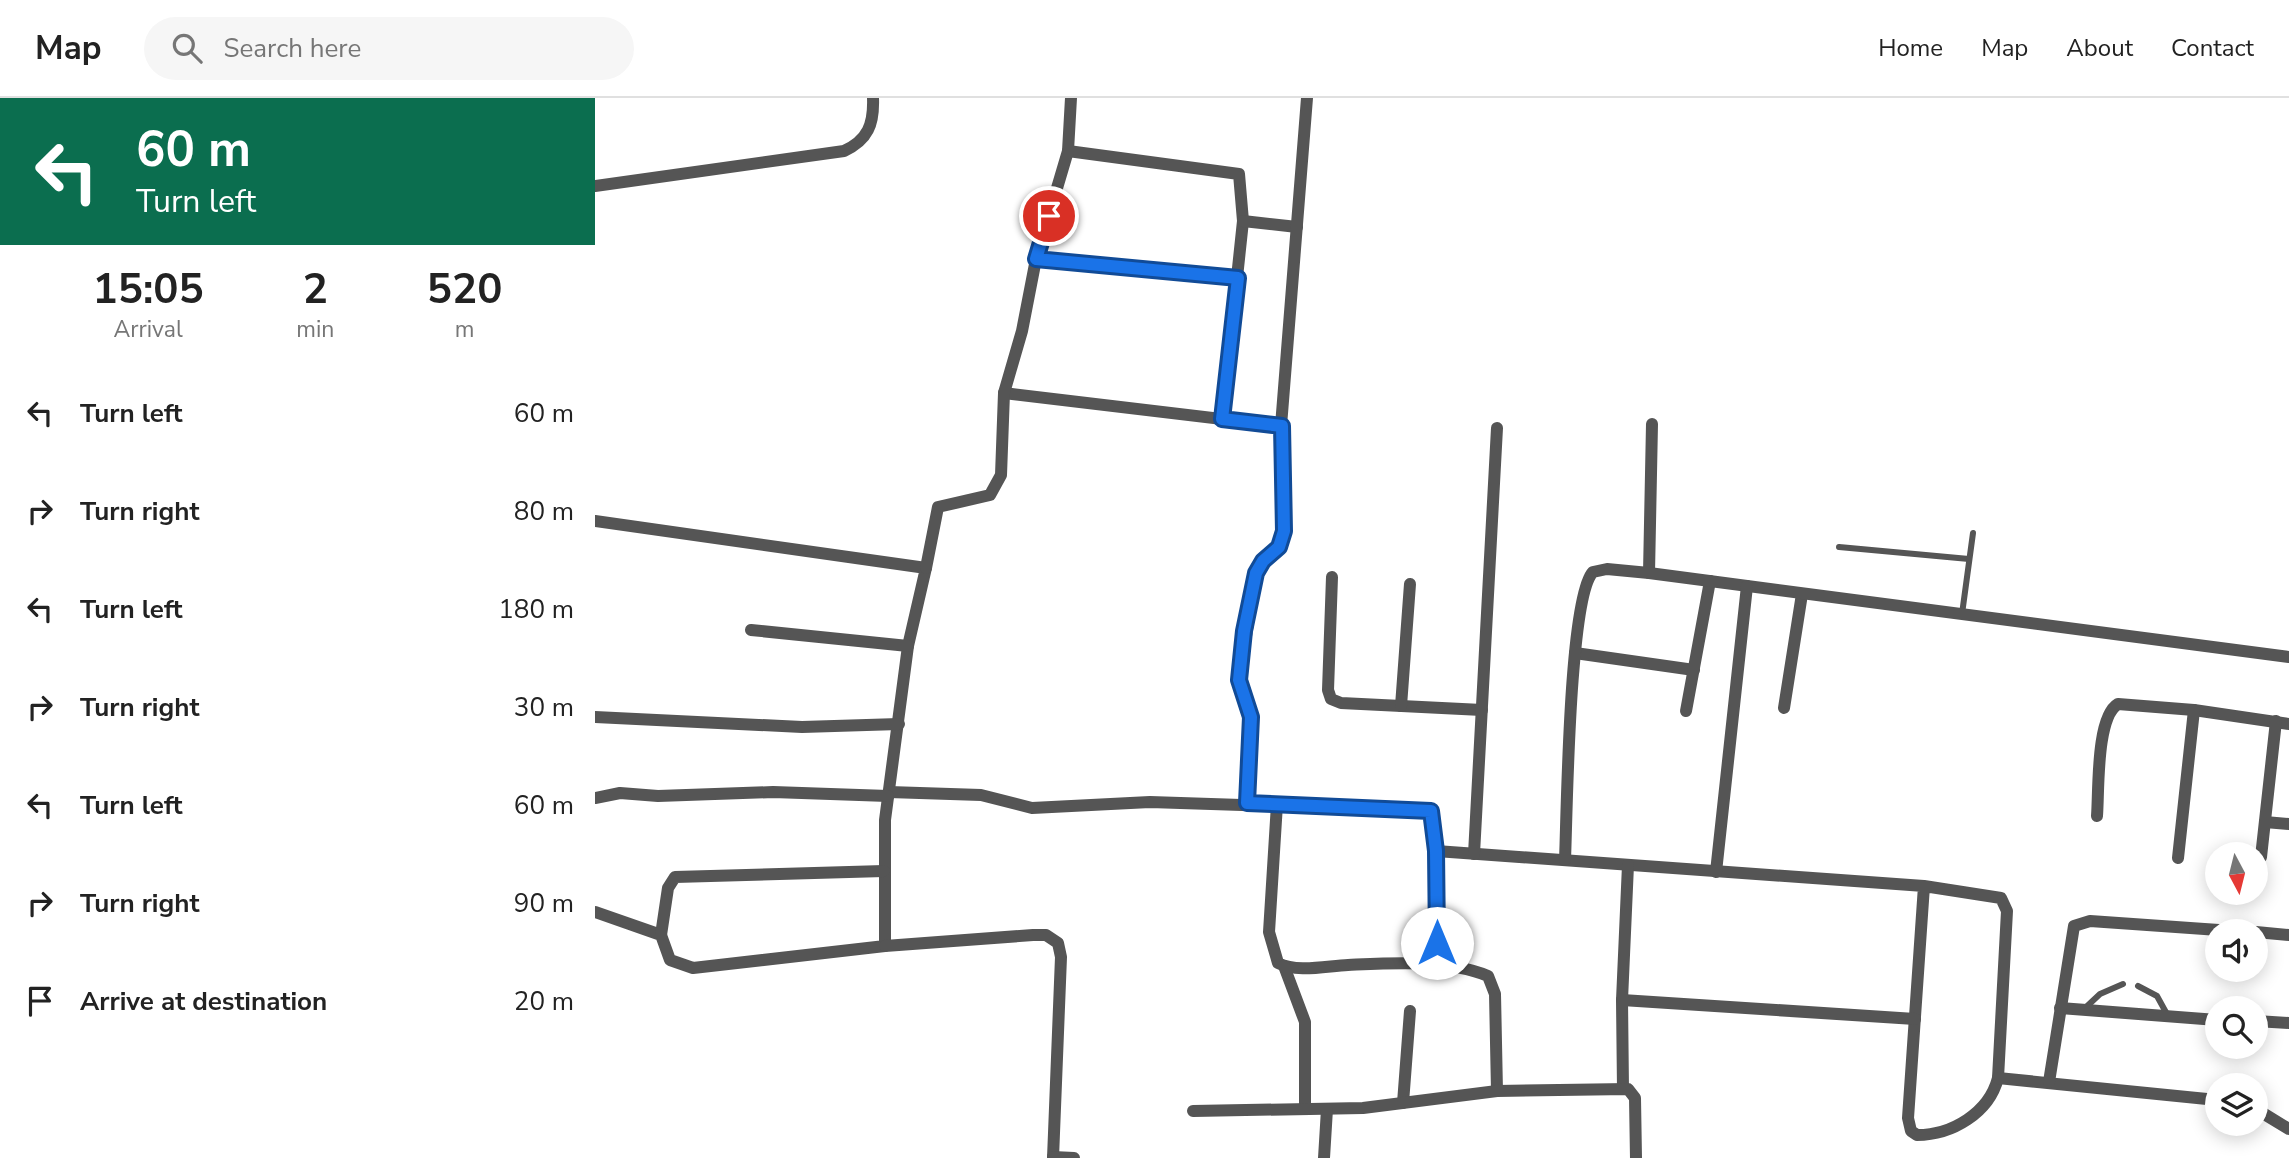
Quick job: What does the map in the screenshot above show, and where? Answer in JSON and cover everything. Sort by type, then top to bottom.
[{"type":"street","points":[[595,186],[844,150],[865,136],[871,125],[873,98]]},
{"type":"street","points":[[885,946],[884,871],[889,794],[908,646],[938,508],[990,495],[1001,475],[1004,393],[1022,331],[1036,259],[1068,151],[1071,98]]},
{"type":"street","points":[[1247,803],[1251,717],[1240,686],[1240,671],[1256,573],[1283,539],[1282,426],[1307,98]]},
{"type":"street","points":[[1068,151],[1235,172],[1242,182],[1243,221],[1222,419]]},
{"type":"street","points":[[1243,221],[1297,227]]},
{"type":"street","points":[[1036,259],[1238,278]]},
{"type":"street","points":[[1004,393],[1282,426]]},
{"type":"street","points":[[1649,573],[1652,424]]},
{"type":"street","points":[[1474,854],[1497,428]]},
{"type":"street","points":[[595,521],[926,568]]},
{"type":"street","points":[[1565,860],[1575,653],[1580,605],[1588,577],[1593,572],[1607,569],[1649,573],[2287,657],[2289,642]]},
{"type":"street","points":[[1332,577],[1329,696],[1341,703],[1482,710]]},
{"type":"street","points":[[1686,711],[1710,581]]},
{"type":"street","points":[[1401,706],[1411,583]]},
{"type":"street","points":[[1716,872],[1747,586]]},
{"type":"street","points":[[1784,708],[1802,594]]},
{"type":"street","points":[[751,630],[908,646]]},
{"type":"street","points":[[1575,653],[1694,670]]},
{"type":"street","points":[[2097,816],[2104,724],[2111,708],[2128,702],[2283,722],[2263,842]]},
{"type":"street","points":[[2178,858],[2194,710]]},
{"type":"street","points":[[595,717],[802,727],[899,724]]},
{"type":"street","points":[[595,798],[620,793],[658,796],[773,792],[981,795],[1032,808],[1150,802],[1247,803],[1431,811],[1436,851],[1437,966]]},
{"type":"street","points":[[1277,804],[1269,932],[1275,958],[1284,966],[1305,1022],[1305,1109]]},
{"type":"street","points":[[2265,822],[2289,824]]},
{"type":"street","points":[[1436,851],[1924,887],[2001,898],[2007,905],[1998,1078],[1993,1095],[1973,1116],[1936,1132],[1913,1133],[1908,1118],[1924,887]]},
{"type":"street","points":[[1623,1088],[1622,1000],[1628,865]]},
{"type":"street","points":[[884,871],[675,877],[668,888],[661,935],[670,960],[693,968],[885,946],[1046,935],[1058,943],[1061,957],[1053,1157],[1075,1158]]},
{"type":"street","points":[[595,912],[661,935]]},
{"type":"street","points":[[2049,1082],[2071,931],[2079,923],[2090,921],[2205,929]]},
{"type":"street","points":[[2268,933],[2289,935]]},
{"type":"street","points":[[1284,966],[1437,966],[1481,973],[1492,981],[1497,1091]]},
{"type":"street","points":[[1622,1000],[1915,1019]]},
{"type":"street","points":[[2060,1008],[2205,1020]]},
{"type":"street","points":[[1403,1103],[1410,1011]]},
{"type":"street","points":[[2268,1022],[2289,1023]]},
{"type":"street","points":[[1998,1078],[2205,1099]]},
{"type":"street","points":[[1193,1111],[1327,1109],[1497,1091],[1623,1088],[1632,1091],[1635,1098],[1636,1158]]},
{"type":"street","points":[[1324,1158],[1327,1109]]},
{"type":"street","points":[[2268,1117],[2289,1129]]},
{"type":"lane","points":[[1962,616],[1973,533]]},
{"type":"lane","points":[[1839,547],[1969,559]]},
{"type":"lane","points":[[2083,1010],[2100,994],[2123,984]]},
{"type":"lane","points":[[2138,986],[2157,996],[2169,1018]]},
{"type":"route","points":[[1049,216],[1036,259],[1238,278],[1222,419],[1282,426],[1284,531],[1282,544],[1268,555],[1256,573],[1244,631],[1239,680],[1251,717],[1247,803],[1329,809],[1431,811],[1434,816],[1436,851],[1437,943]]}]
